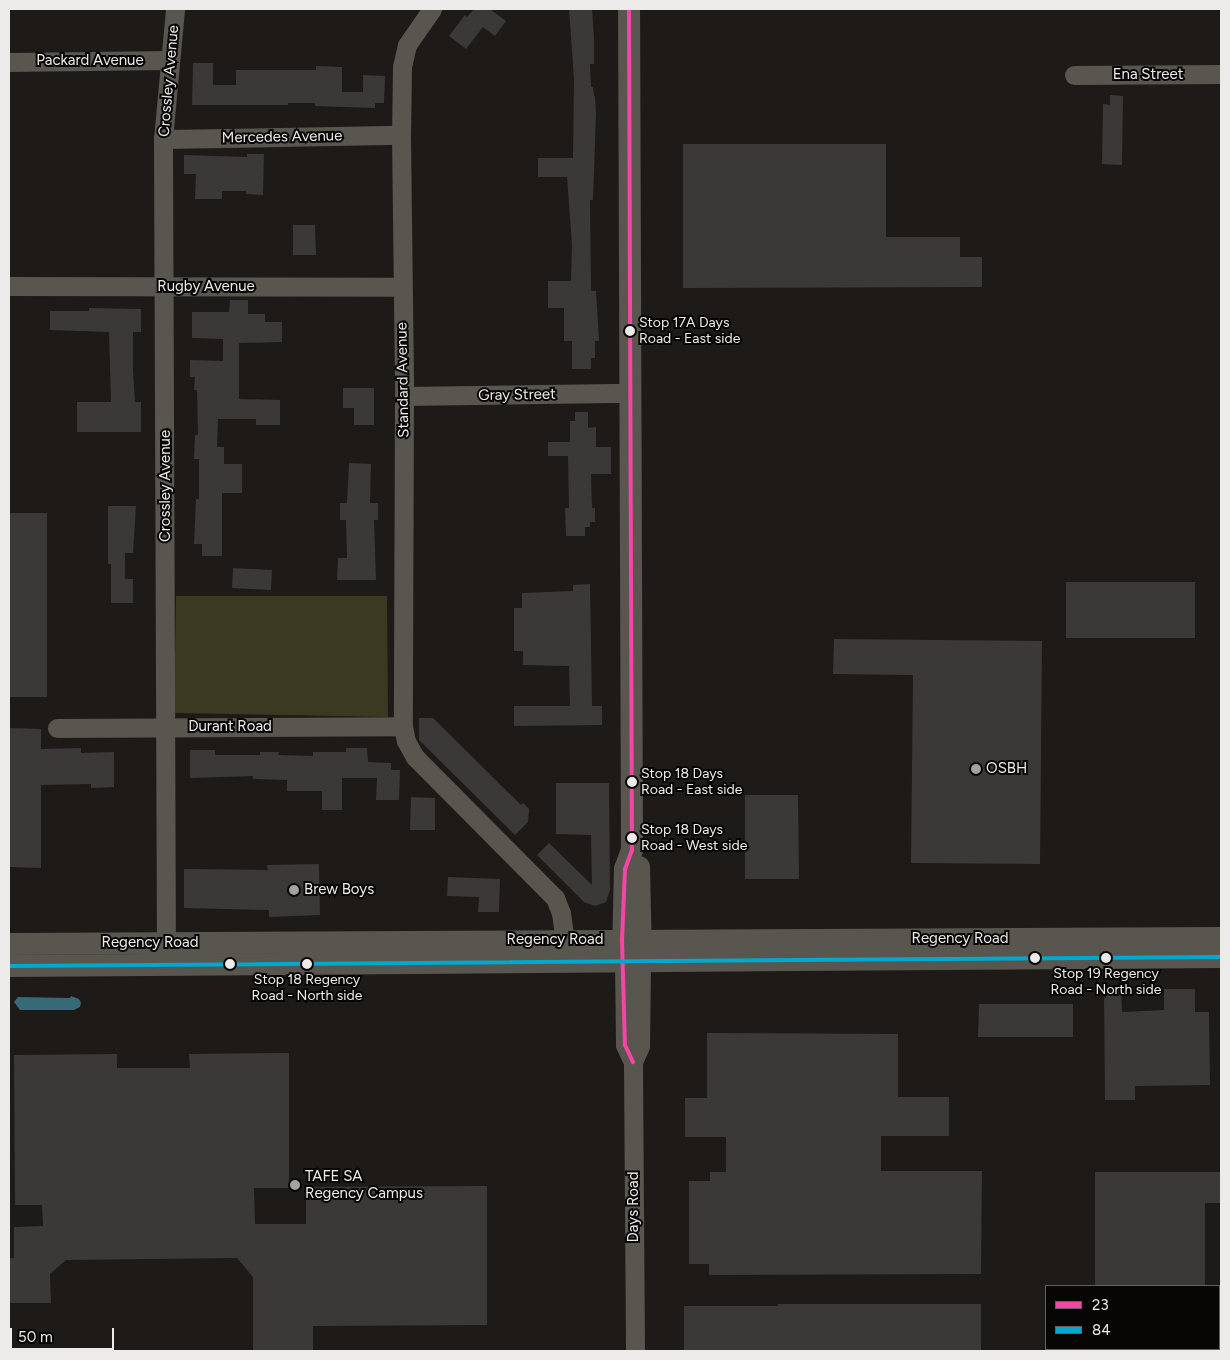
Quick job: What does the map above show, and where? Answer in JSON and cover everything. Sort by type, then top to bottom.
[{"type":"main road","name":"Days Road","points":[[628,9],[632,850],[625,869],[624,897],[632,950]]},
{"type":"main road","name":"Days Road","points":[[632,850],[638,866],[632,950]]},
{"type":"main road","points":[[570,940],[602,928],[620,910],[624,897]]},
{"type":"main road","name":"Regency Road","points":[[9,944],[166,953],[632,950],[1221,938]]},
{"type":"main road","name":"Regency Road","points":[[9,966],[166,953],[570,940],[632,950],[1221,958]]},
{"type":"street","name":"Crossley Avenue","points":[[166,953],[167,727],[163,139],[175,9]]},
{"type":"street","name":"Standard Avenue","points":[[425,11],[407,45],[402,66],[400,135],[404,396],[403,726],[406,741],[416,757],[555,898],[570,940]]},
{"type":"street","name":"Packard Avenue","points":[[9,62],[170,60]]},
{"type":"street","name":"Ena Street","points":[[1074,75],[1221,74]]},
{"type":"street","name":"Mercedes Avenue","points":[[163,139],[400,135]]},
{"type":"street","name":"Rugby Avenue","points":[[9,286],[402,287]]},
{"type":"street","name":"Gray Street","points":[[404,396],[631,393]]},
{"type":"street","name":"Durant Road","points":[[57,728],[403,726]]},
{"type":"street","name":"Days Road","points":[[632,950],[640,1046],[633,1062],[635,1351]]},
{"type":"shaded area","points":[[176,596],[387,596],[388,717],[174,713]]},
{"type":"water","points":[[71,996],[79,999],[81,1003],[80,1007],[74,1010],[20,1010],[14,1002],[18,997],[70,998]]},
{"type":"building","points":[[474,9],[490,9],[506,21],[495,36],[483,27],[466,49],[449,36],[465,15],[467,17]]},
{"type":"building","points":[[569,9],[592,9],[594,38],[594,64],[590,64],[591,87],[593,87],[595,96],[596,114],[593,200],[590,200],[591,291],[596,291],[599,341],[595,341],[595,358],[591,358],[591,369],[572,369],[572,341],[564,341],[564,308],[548,308],[548,281],[571,281],[572,245],[567,177],[538,177],[538,158],[573,158],[574,79]]},
{"type":"building","points":[[193,63],[213,63],[213,85],[236,85],[236,70],[316,70],[316,66],[342,67],[342,92],[363,92],[363,75],[385,76],[384,103],[375,103],[375,108],[315,106],[315,103],[288,103],[288,105],[192,105]]},
{"type":"building","points":[[1110,95],[1123,96],[1122,165],[1102,164],[1103,104],[1110,105]]},
{"type":"building","points":[[683,144],[886,144],[886,237],[960,237],[960,257],[982,257],[982,287],[683,288]]},
{"type":"building","points":[[247,154],[264,154],[263,195],[246,194],[246,191],[222,191],[222,199],[195,199],[196,174],[184,174],[184,155],[247,157]]},
{"type":"building","points":[[293,225],[315,225],[316,255],[293,255]]},
{"type":"building","points":[[230,300],[248,300],[248,314],[265,314],[265,322],[282,322],[282,342],[239,343],[239,399],[280,400],[280,425],[256,425],[256,419],[218,419],[217,447],[224,447],[224,464],[242,464],[242,493],[222,493],[222,556],[202,556],[202,544],[194,544],[196,499],[199,499],[199,459],[194,459],[195,435],[198,435],[197,390],[194,390],[195,377],[190,377],[190,360],[223,361],[223,339],[192,338],[192,312],[229,312]]},
{"type":"building","points":[[89,308],[141,309],[141,332],[133,332],[133,370],[135,402],[141,402],[141,432],[77,432],[77,402],[111,402],[109,332],[50,330],[50,311],[89,311]]},
{"type":"building","points":[[343,388],[374,388],[374,425],[354,425],[354,408],[343,408]]},
{"type":"building","points":[[575,412],[588,412],[588,428],[596,427],[596,447],[611,447],[611,474],[591,474],[592,508],[595,508],[595,522],[590,522],[590,527],[585,527],[585,536],[566,536],[565,508],[569,508],[568,456],[548,456],[548,442],[570,442],[570,421],[575,421]]},
{"type":"building","points":[[349,463],[371,464],[370,503],[378,503],[378,520],[374,520],[376,580],[337,580],[338,558],[347,558],[346,520],[340,520],[340,503],[347,503]]},
{"type":"building","points":[[108,506],[136,506],[133,553],[125,553],[125,579],[133,579],[133,603],[111,603],[111,564],[108,564]]},
{"type":"building","points":[[9,513],[47,513],[47,697],[9,697]]},
{"type":"building","points":[[233,568],[272,570],[271,590],[232,588]]},
{"type":"building","points":[[1066,582],[1195,582],[1195,638],[1066,638]]},
{"type":"building","points":[[590,584],[592,706],[602,706],[602,725],[514,726],[514,706],[570,706],[569,666],[523,665],[523,651],[514,651],[514,608],[522,608],[522,593],[573,591],[573,585]]},
{"type":"building","name":"OSBH","points":[[834,639],[1042,641],[1040,864],[911,863],[913,675],[833,674]]},
{"type":"building","points":[[419,718],[433,718],[521,805],[523,803],[529,809],[528,822],[515,835],[419,740]]},
{"type":"building","points":[[9,728],[41,729],[41,749],[81,748],[81,753],[114,752],[114,787],[91,788],[91,784],[41,785],[41,868],[9,867]]},
{"type":"building","points":[[346,748],[367,748],[368,762],[391,763],[391,770],[400,770],[399,800],[376,800],[377,778],[342,778],[342,810],[322,810],[322,791],[287,791],[287,780],[253,779],[253,776],[190,778],[190,750],[215,750],[215,755],[260,755],[260,752],[279,752],[278,755],[313,756],[313,752],[346,752]]},
{"type":"building","points":[[556,783],[609,783],[610,890],[606,902],[595,906],[584,902],[537,855],[549,843],[592,885],[591,835],[556,834]]},
{"type":"building","points":[[745,795],[798,795],[799,879],[745,879]]},
{"type":"building","points":[[411,797],[435,798],[435,830],[410,830]]},
{"type":"building","points":[[319,864],[320,915],[269,917],[269,910],[184,908],[184,869],[268,870],[267,865]]},
{"type":"building","points":[[448,877],[500,879],[499,912],[478,912],[479,897],[447,896]]},
{"type":"building","points":[[1121,988],[1122,1012],[1164,1010],[1164,989],[1195,989],[1195,1012],[1209,1012],[1210,1085],[1135,1086],[1135,1100],[1105,1100],[1104,989]]},
{"type":"building","points":[[979,1004],[1073,1004],[1073,1037],[978,1037]]},
{"type":"building","points":[[707,1033],[898,1034],[898,1097],[949,1097],[949,1136],[881,1136],[881,1171],[982,1171],[981,1274],[709,1275],[709,1264],[689,1264],[689,1181],[710,1181],[710,1172],[726,1172],[726,1137],[685,1137],[685,1098],[707,1098]]},
{"type":"building","points":[[289,1053],[289,1188],[254,1188],[255,1224],[306,1224],[306,1187],[487,1186],[487,1325],[313,1326],[313,1351],[253,1351],[253,1277],[237,1258],[66,1260],[50,1274],[51,1303],[9,1303],[9,1258],[14,1258],[14,1227],[43,1226],[42,1205],[15,1205],[14,1055],[117,1054],[117,1068],[190,1068],[189,1054]]},
{"type":"building","points":[[1095,1172],[1221,1172],[1221,1203],[1205,1203],[1205,1285],[1095,1285]]},
{"type":"building","points":[[778,1304],[981,1304],[981,1351],[684,1351],[684,1306],[778,1306]]},
{"type":"transit line","name":"23","points":[[629,9],[632,850],[625,869],[622,940],[625,1045],[633,1062]]},
{"type":"transit line","name":"84","points":[[9,966],[1221,957]]},
{"type":"place","name":"Stop 17A Days Road - East side","points":[[630,331]]},
{"type":"place","name":"OSBH","points":[[976,769]]},
{"type":"place","name":"Stop 18 Days Road - East side","points":[[632,782]]},
{"type":"place","name":"Stop 18 Days Road - West side","points":[[632,838]]},
{"type":"place","name":"Brew Boys","points":[[294,890]]},
{"type":"place","name":"Stop 19 Regency Road - North side","points":[[1106,958]]},
{"type":"place","name":"Stop 18 Regency Road - North side","points":[[307,964]]},
{"type":"place","name":"TAFE SA Regency Campus","points":[[295,1185]]}]
